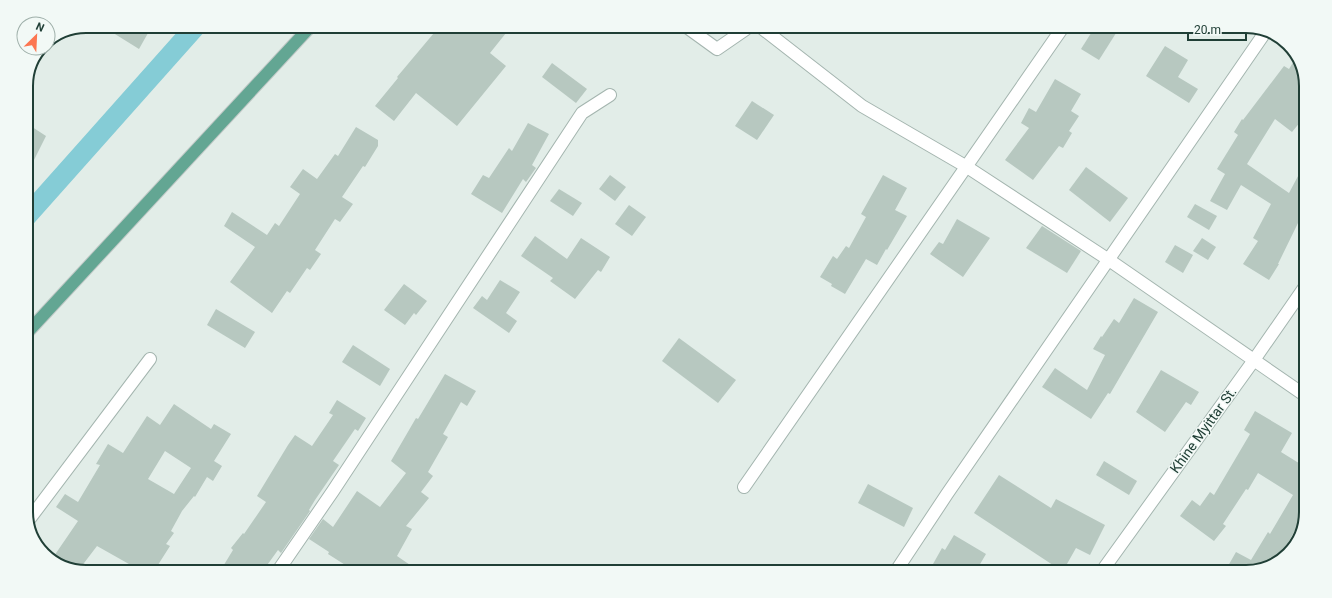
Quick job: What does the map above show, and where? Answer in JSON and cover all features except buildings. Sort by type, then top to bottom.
[{"type":"main road","points":[[33,326],[304,33]]},
{"type":"street","points":[[695,33],[717,49],[740,33]]},
{"type":"street","points":[[767,33],[862,106],[967,167],[1109,260],[1299,391]]},
{"type":"street","points":[[744,487],[1059,33]]},
{"type":"street","points":[[900,565],[947,494],[1263,36]]},
{"type":"street","points":[[282,565],[338,484],[582,113],[610,95]]},
{"type":"street","name":"Khine Myittar St.","points":[[1106,565],[1299,295]]},
{"type":"street","points":[[33,514],[150,359]]},
{"type":"waterway","points":[[33,209],[190,33]]}]
